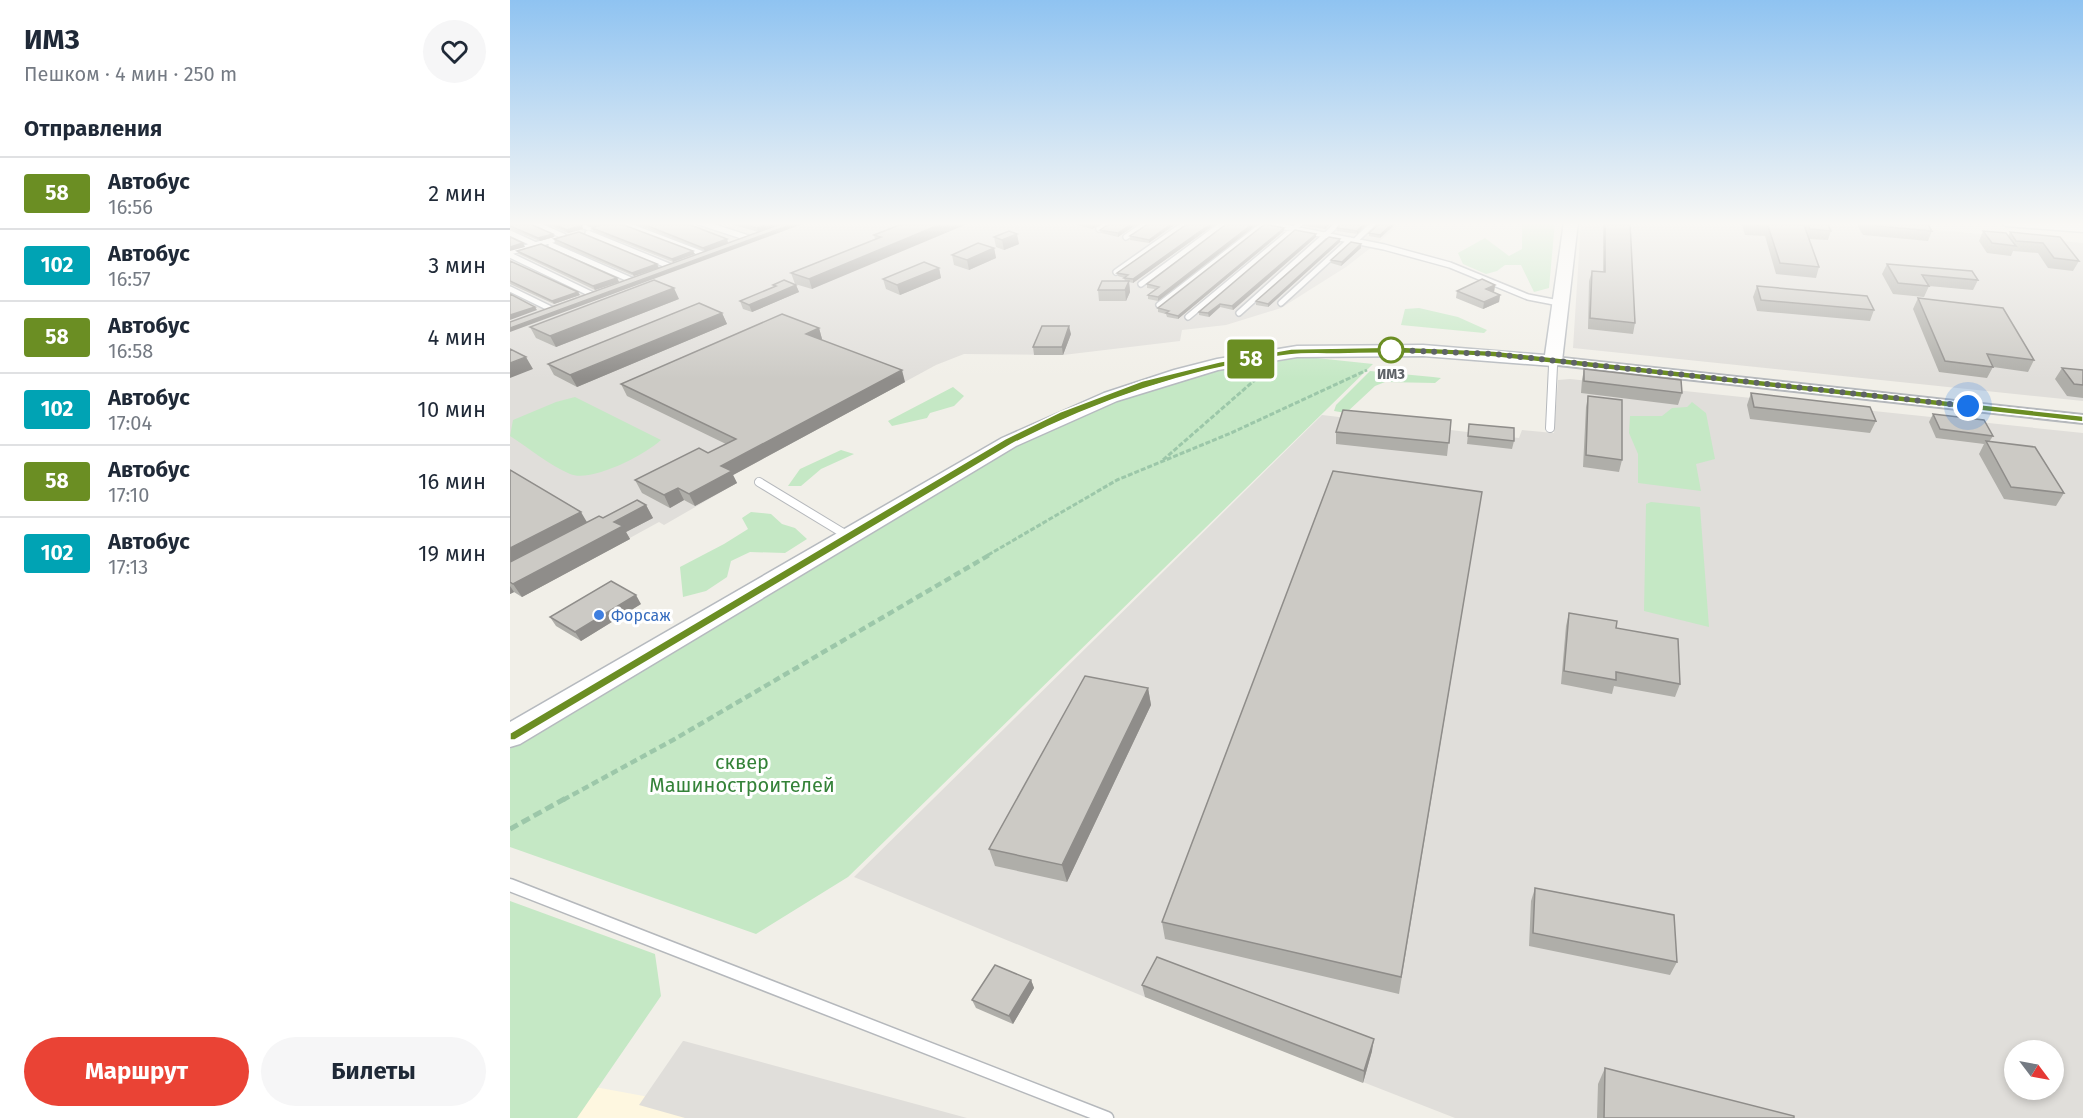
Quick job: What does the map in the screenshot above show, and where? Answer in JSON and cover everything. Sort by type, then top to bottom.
[{"type":"main road","points":[[510,736],[1009,442],[1063,414],[1146,383],[1219,365],[1291,352],[1366,350],[1494,354],[1553,361],[1563,274]]},
{"type":"street","points":[[1553,361],[2083,419]]},
{"type":"lane","points":[[551,274],[591,294]]},
{"type":"lane","points":[[618,274],[631,280]]},
{"type":"lane","points":[[1141,284],[1154,274]]},
{"type":"lane","points":[[1159,306],[1199,274]]},
{"type":"lane","points":[[1188,317],[1240,274]]},
{"type":"lane","points":[[1239,313],[1282,274]]},
{"type":"lane","points":[[1281,303],[1314,274]]},
{"type":"lane","points":[[1472,274],[1528,297],[1559,303]]},
{"type":"lane","points":[[621,283],[641,276]]},
{"type":"lane","points":[[510,289],[551,309]]},
{"type":"lane","points":[[581,298],[601,291]]},
{"type":"lane","points":[[541,312],[561,305]]},
{"type":"lane","points":[[1550,428],[1553,361]]},
{"type":"lane","points":[[759,482],[848,536]]},
{"type":"lane","points":[[510,885],[1107,1118]]},
{"type":"path","points":[[1161,462],[1268,368]]},
{"type":"path","points":[[510,829],[673,740],[1117,480],[1367,370]]},
{"type":"shaded area","points":[[510,274],[1335,274],[1281,308],[1226,325],[1182,330],[1180,341],[1063,355],[964,354],[936,365],[728,478],[737,483],[664,525],[659,522],[522,597],[514,592],[510,594]]},
{"type":"shaded area","points":[[1578,274],[2083,274],[2083,401],[1573,348]]},
{"type":"shaded area","points":[[1570,379],[2083,433],[2083,1118],[1455,1118],[1145,997],[854,877],[1322,415],[1519,438],[1522,430],[1554,433],[1558,380]]},
{"type":"shaded area","points":[[683,1041],[967,1118],[685,1118],[639,1105]]},
{"type":"shaded area","points":[[584,1085],[763,1118],[551,1118]]},
{"type":"green space","points":[[1525,274],[1550,274],[1549,288],[1534,292]]},
{"type":"green space","points":[[1419,308],[1458,317],[1487,330],[1484,333],[1401,325],[1405,309]]},
{"type":"green space","name":"сквер Машиностроителей","points":[[1288,355],[1373,364],[848,877],[756,934],[510,847],[510,749],[626,675],[1019,442],[1118,397],[1180,377]]},
{"type":"green space","points":[[1370,371],[1441,378],[1435,383],[1385,382],[1375,386],[1346,413],[1334,411],[1336,405]]},
{"type":"green space","points":[[953,387],[964,396],[954,406],[930,413],[927,418],[892,426],[888,421]]},
{"type":"green space","points":[[575,397],[661,440],[631,460],[591,475],[579,476],[554,466],[510,436],[513,420],[556,402]]},
{"type":"green space","points":[[1692,402],[1706,413],[1715,459],[1696,464],[1701,491],[1638,483],[1638,454],[1629,433],[1630,416],[1662,416],[1672,408],[1687,407]]},
{"type":"green space","points":[[841,450],[854,454],[821,469],[801,486],[788,486],[800,469]]},
{"type":"green space","points":[[1651,502],[1700,507],[1709,627],[1644,611],[1646,504]]},
{"type":"green space","points":[[751,512],[771,514],[782,524],[795,528],[807,539],[785,553],[750,552],[731,561],[727,577],[706,591],[683,597],[680,567],[748,529],[742,518]]},
{"type":"green space","points":[[510,901],[655,954],[661,996],[577,1118],[510,1118]]},
{"type":"building","points":[[510,274],[539,274],[578,292],[552,301],[510,281]]},
{"type":"building","points":[[567,274],[608,274],[617,278],[593,286]]},
{"type":"building","points":[[642,274],[656,274],[510,328],[510,322]]},
{"type":"building","points":[[795,274],[821,274],[809,279]]},
{"type":"building","points":[[895,274],[924,274],[897,285],[883,279]]},
{"type":"building","points":[[1123,274],[1140,274],[1133,279],[1124,278],[1128,275]]},
{"type":"building","points":[[1160,274],[1188,274],[1158,297],[1148,295],[1159,287],[1147,284]]},
{"type":"building","points":[[1201,274],[1228,274],[1178,316],[1158,308]]},
{"type":"building","points":[[1243,274],[1269,274],[1232,306],[1220,304],[1208,313],[1199,312]]},
{"type":"building","points":[[1287,274],[1301,274],[1268,304],[1256,301]]},
{"type":"building","points":[[1592,274],[1633,274],[1635,323],[1590,318]]},
{"type":"building","points":[[1893,274],[1974,274],[1978,280],[1922,275],[1929,286],[1898,283]]},
{"type":"building","points":[[1482,279],[1495,285],[1486,289],[1500,295],[1484,302],[1457,291]]},
{"type":"building","points":[[654,280],[674,288],[550,336],[530,327]]},
{"type":"building","points":[[784,280],[796,285],[749,305],[740,301],[776,286],[773,285]]},
{"type":"building","points":[[1102,281],[1129,281],[1125,290],[1098,290]]},
{"type":"building","points":[[1757,286],[1867,296],[1874,310],[1761,300]]},
{"type":"building","points":[[510,294],[535,307],[510,315]]},
{"type":"building","points":[[1918,298],[2003,308],[2034,360],[1987,354],[1993,367],[1945,361]]},
{"type":"building","points":[[699,303],[722,313],[570,375],[548,364]]},
{"type":"building","points":[[782,314],[819,328],[806,334],[902,370],[721,466],[732,471],[689,494],[678,488],[664,495],[635,480],[699,448],[708,453],[736,439],[621,384]]},
{"type":"building","points":[[1042,326],[1069,326],[1062,347],[1033,347]]},
{"type":"building","points":[[510,349],[526,357],[510,363]]},
{"type":"building","points":[[2062,368],[2083,370],[2083,385],[2074,384]]},
{"type":"building","points":[[1584,369],[1681,380],[1682,393],[1584,381]]},
{"type":"building","points":[[1751,393],[1870,407],[1876,421],[1754,407]]},
{"type":"building","points":[[1588,396],[1622,400],[1622,460],[1586,455]]},
{"type":"building","points":[[1343,410],[1451,420],[1449,443],[1336,432]]},
{"type":"building","points":[[1933,414],[1984,420],[1993,436],[1940,429]]},
{"type":"building","points":[[1469,424],[1514,428],[1514,441],[1468,436]]},
{"type":"building","points":[[1986,441],[2035,447],[2064,493],[2011,487]]},
{"type":"building","points":[[510,470],[581,512],[510,548]]},
{"type":"building","points":[[1333,471],[1482,492],[1401,977],[1162,922]]},
{"type":"building","points":[[637,500],[646,505],[614,522],[623,526],[513,584],[510,582],[510,562],[599,516],[603,518]]},
{"type":"building","points":[[611,581],[636,595],[575,632],[550,617]]},
{"type":"building","points":[[1569,613],[1617,621],[1616,628],[1678,639],[1680,684],[1616,672],[1616,680],[1564,671]]},
{"type":"building","points":[[1085,676],[1148,688],[1062,865],[989,849]]},
{"type":"building","points":[[1535,888],[1674,915],[1677,962],[1533,933]]},
{"type":"building","points":[[1157,957],[1374,1039],[1364,1071],[1142,985]]},
{"type":"building","points":[[995,965],[1031,980],[1009,1016],[972,1000]]},
{"type":"building","points":[[1605,1068],[1794,1116],[1794,1118],[1604,1118]]},
{"type":"bus line","name":"58","points":[[510,736],[1009,442],[1063,414],[1146,383],[1219,365],[1291,352],[1399,350],[1494,354],[2083,419]]},
{"type":"place","name":"ИМЗ","points":[[1391,350]]},
{"type":"place","name":"Форсаж","points":[[599,615]]},
{"type":"route","points":[[1391,350],[1494,354],[1968,406]]}]
